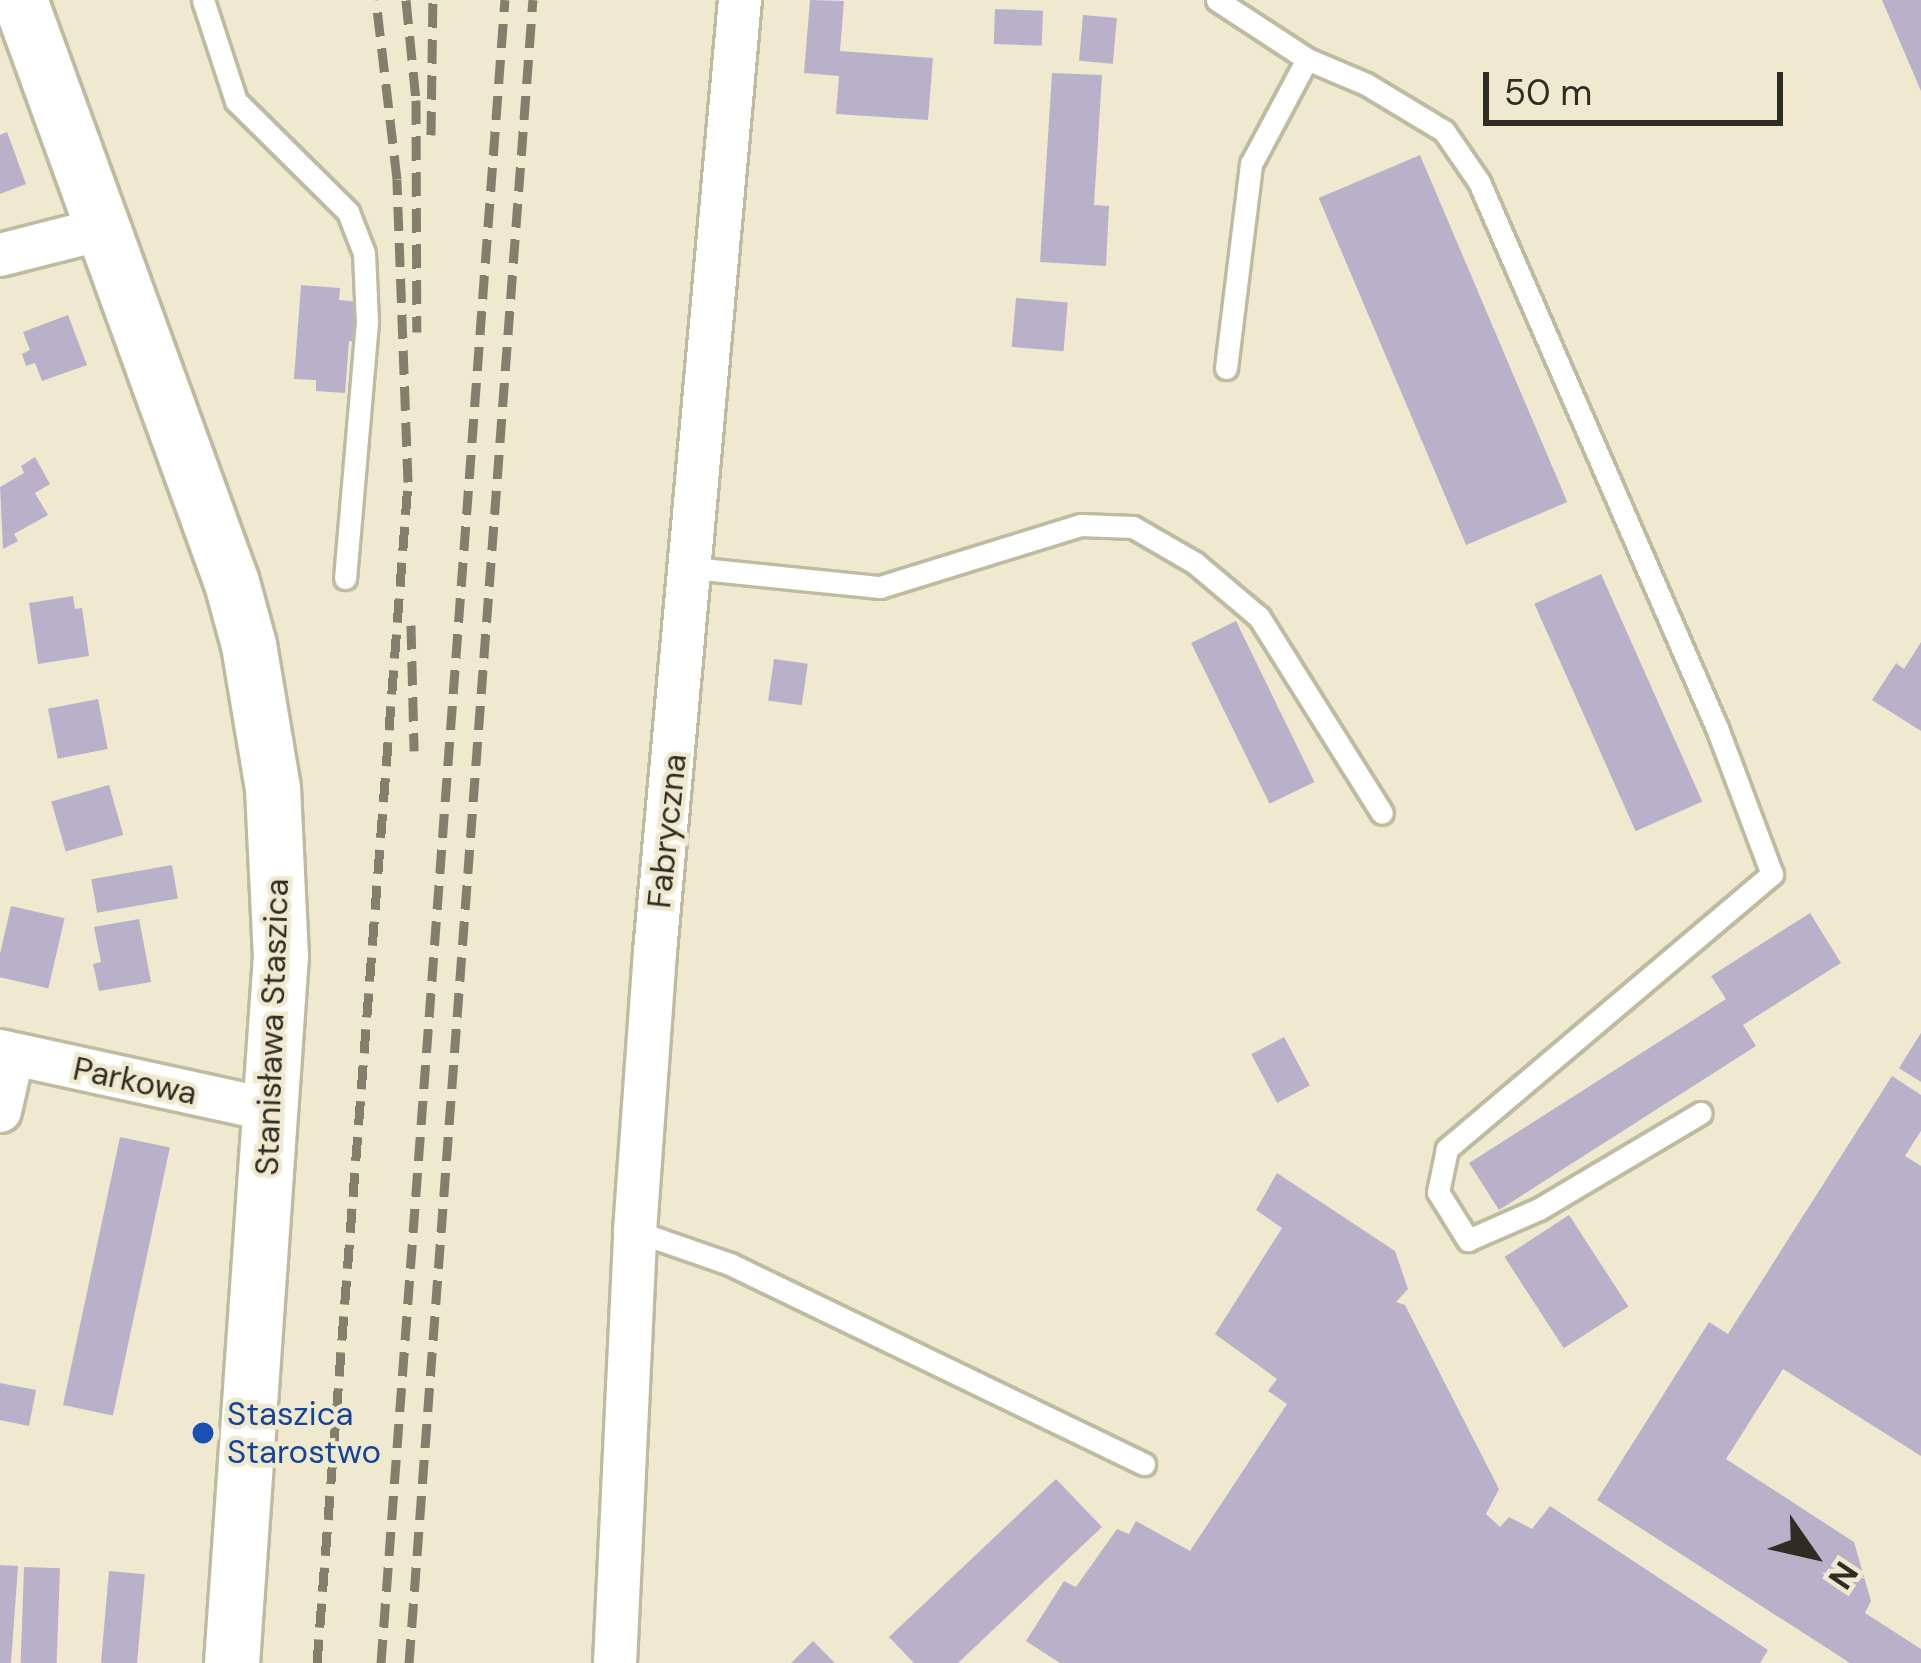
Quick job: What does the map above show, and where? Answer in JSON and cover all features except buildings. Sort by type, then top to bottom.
[{"type":"street","name":"Stanisława Staszica","points":[[20,0],[232,584],[262,711],[281,909],[232,1663]]},
{"type":"street","name":"Fabryczna","points":[[615,1663],[635,1231],[740,0]]},
{"type":"street","points":[[0,255],[106,228]]},
{"type":"street","points":[[0,1111],[6,1053]]},
{"type":"street","name":"Parkowa","points":[[6,1053],[271,1110]]},
{"type":"lane","points":[[203,0],[236,101],[348,212],[364,253],[367,322],[345,578]]},
{"type":"lane","points":[[1217,0],[1307,58],[1366,84],[1444,131],[1479,182],[1717,728],[1772,874],[1447,1149],[1438,1192],[1468,1240],[1539,1209],[1701,1112]]},
{"type":"lane","points":[[1226,368],[1251,164],[1307,58]]},
{"type":"lane","points":[[692,568],[880,587],[1081,525],[1133,527],[1195,563],[1259,616],[1382,813]]},
{"type":"lane","points":[[635,1231],[730,1264],[1144,1464]]},
{"type":"railway","points":[[317,1663],[408,482],[397,179],[376,0]]},
{"type":"railway","points":[[406,0],[416,100],[417,332]]},
{"type":"railway","points":[[431,135],[433,0]]},
{"type":"railway","points":[[381,1663],[505,0]]},
{"type":"railway","points":[[409,1663],[533,0]]},
{"type":"railway","points":[[411,625],[414,751]]},
{"type":"place","name":"Staszica Starostwo","points":[[203,1433]]}]
